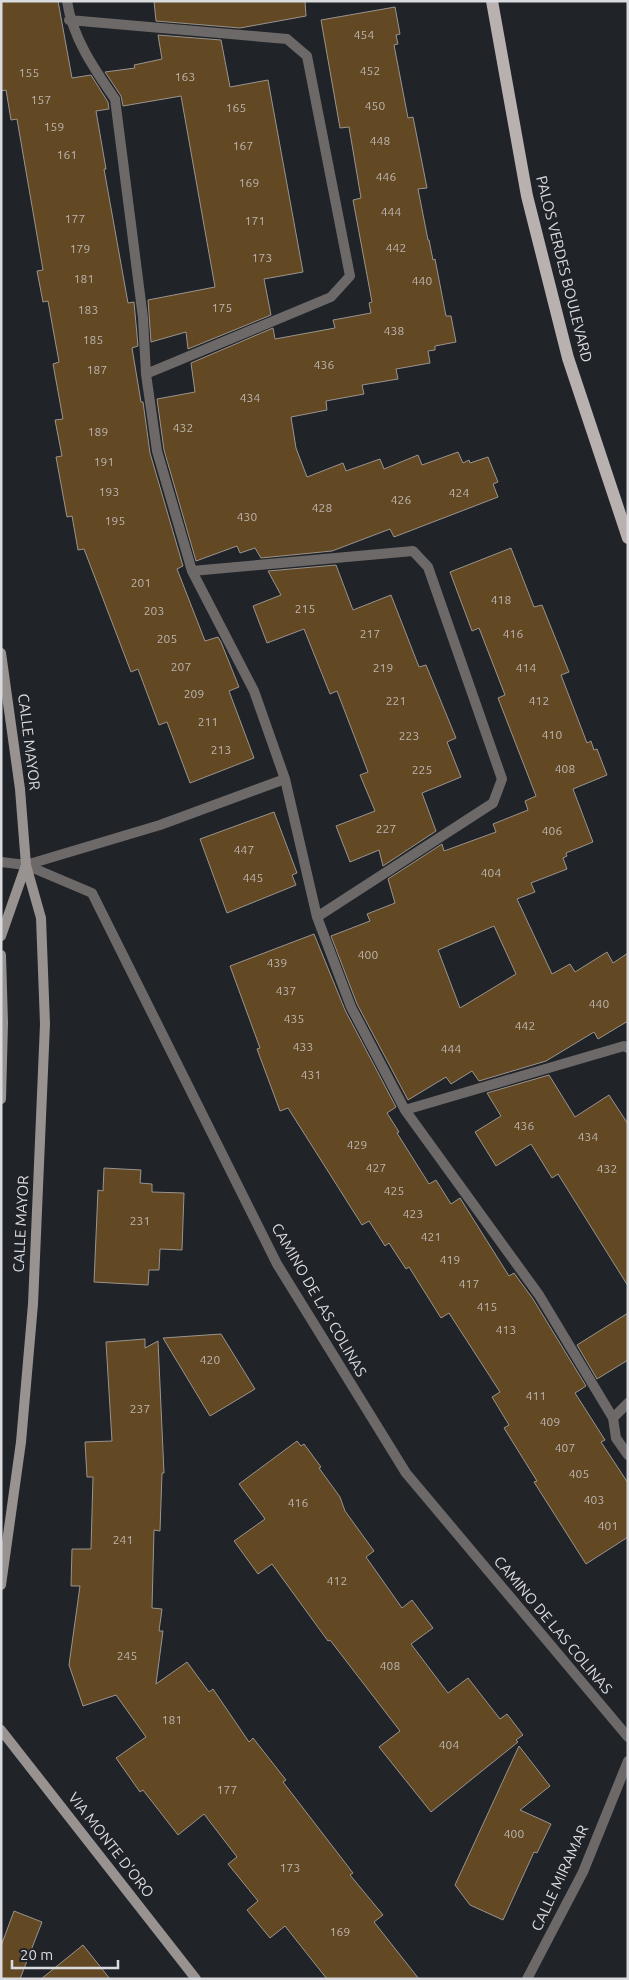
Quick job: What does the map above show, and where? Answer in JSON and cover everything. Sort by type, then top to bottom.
[{"type":"main road","name":"PALOS VERDES BOULEVARD","points":[[492,1],[530,206],[568,358],[628,538]]},
{"type":"street","points":[[67,1],[69,20],[97,73],[115,99],[143,318],[146,374],[157,451],[192,571],[254,692],[285,779],[317,917],[351,1007],[405,1110],[539,1295],[613,1418],[616,1438],[628,1455]]},
{"type":"street","points":[[69,20],[287,38],[307,56],[350,276],[331,297],[146,374]]},
{"type":"street","points":[[192,571],[413,550],[428,567],[502,779],[493,802],[317,917]]},
{"type":"street","name":"CALLE MAYOR","points":[[1,653],[20,789],[26,865],[41,918],[45,1024],[33,1304],[21,1442],[1,1585]]},
{"type":"street","points":[[1,862],[26,865],[160,825],[285,779]]},
{"type":"street","name":"CALLE MAYOR","points":[[1,936],[26,865]]},
{"type":"street","name":"CAMINO DE LAS COLINAS","points":[[26,865],[92,893],[277,1264],[406,1473],[628,1737]]},
{"type":"street","points":[[1,955],[3,1023],[1,1099]]},
{"type":"street","points":[[405,1110],[624,1046],[628,1048]]},
{"type":"street","points":[[613,1418],[628,1403]]},
{"type":"street","name":"VIA MONTE D'ORO","points":[[1,1730],[196,1979]]},
{"type":"street","name":"CALLE MIRAMAR","points":[[527,1979],[583,1872],[628,1761]]},
{"type":"building","points":[[1,1],[58,1],[72,78],[91,75],[108,102],[109,109],[96,111],[106,169],[104,169],[128,303],[134,302],[138,346],[132,348],[141,402],[143,402],[150,453],[183,566],[177,569],[205,641],[218,637],[221,642],[239,687],[229,691],[254,758],[190,783],[167,722],[159,725],[138,669],[131,672],[84,549],[78,550],[72,516],[67,517],[56,457],[62,456],[55,420],[63,419],[53,364],[59,362],[48,301],[43,302],[37,271],[43,270],[17,119],[11,120],[6,90],[1,91]]},
{"type":"building","points":[[154,1],[305,1],[306,16],[240,28],[156,21]]},
{"type":"building","points":[[395,7],[400,34],[396,35],[398,44],[394,45],[408,118],[413,117],[427,188],[418,189],[428,240],[433,260],[435,259],[446,316],[451,316],[456,342],[435,346],[435,350],[428,351],[430,363],[396,369],[398,379],[362,385],[364,394],[326,401],[327,410],[291,417],[296,448],[307,477],[343,463],[346,471],[380,459],[384,469],[418,455],[422,465],[458,452],[463,463],[469,460],[470,463],[488,457],[498,482],[493,484],[498,497],[394,537],[390,529],[332,551],[261,558],[255,548],[240,553],[237,546],[196,561],[164,450],[157,399],[195,392],[191,363],[273,328],[275,339],[335,328],[333,320],[371,313],[369,303],[372,302],[353,200],[361,198],[349,127],[340,128],[321,20]]},
{"type":"building","points":[[158,35],[221,40],[230,87],[268,80],[303,272],[264,279],[271,315],[188,349],[186,332],[151,342],[148,300],[215,287],[181,96],[123,106],[121,96],[105,72],[135,68],[134,65],[162,59]]},
{"type":"building","points":[[511,548],[534,607],[542,605],[569,672],[561,675],[587,743],[591,741],[594,750],[597,749],[607,775],[573,789],[593,842],[566,853],[567,856],[563,858],[567,869],[531,883],[535,892],[517,899],[552,974],[570,964],[575,972],[607,952],[613,963],[628,953],[628,1021],[598,1039],[594,1032],[546,1061],[479,1081],[472,1071],[451,1084],[446,1077],[408,1100],[357,1004],[331,936],[370,921],[367,914],[395,903],[388,879],[442,844],[444,851],[496,832],[493,824],[528,810],[525,801],[536,796],[498,698],[505,695],[479,628],[472,631],[450,572]],"holes":[[[494,926],[516,974],[460,1008],[438,950]]]},
{"type":"building","points":[[336,565],[353,610],[391,595],[419,667],[426,665],[456,738],[447,742],[461,777],[422,793],[436,831],[383,866],[379,850],[350,862],[336,826],[375,811],[360,775],[368,772],[337,691],[330,694],[304,629],[267,643],[253,606],[281,595],[268,571]]},
{"type":"building","points":[[274,812],[297,873],[292,875],[296,885],[227,913],[200,839]]},
{"type":"building","points":[[314,934],[345,1010],[396,1107],[387,1113],[399,1132],[397,1133],[429,1184],[436,1180],[451,1204],[460,1198],[509,1276],[514,1273],[533,1299],[586,1386],[575,1393],[605,1440],[601,1442],[628,1483],[628,1537],[586,1564],[534,1482],[537,1481],[504,1428],[509,1425],[492,1397],[500,1392],[449,1313],[441,1318],[409,1267],[406,1269],[389,1243],[385,1246],[369,1221],[362,1225],[288,1108],[280,1111],[257,1049],[260,1048],[230,966]]},
{"type":"building","points":[[549,1075],[575,1117],[609,1095],[628,1124],[628,1286],[558,1174],[552,1178],[531,1144],[496,1166],[475,1132],[501,1116],[487,1093]]},
{"type":"building","points":[[104,1168],[141,1170],[140,1183],[152,1184],[152,1192],[184,1193],[182,1250],[160,1249],[159,1270],[149,1270],[148,1285],[94,1282],[98,1190],[103,1191]]},
{"type":"building","points":[[628,1313],[628,1360],[597,1379],[577,1345]]},
{"type":"building","points":[[221,1334],[255,1389],[210,1416],[163,1338]]},
{"type":"building","points":[[145,1339],[145,1348],[158,1341],[164,1473],[162,1473],[160,1531],[154,1530],[152,1608],[162,1609],[159,1631],[163,1631],[156,1684],[187,1662],[209,1692],[213,1689],[249,1742],[253,1738],[286,1780],[283,1782],[353,1873],[350,1875],[383,1915],[374,1922],[419,1979],[327,1979],[285,1926],[270,1938],[247,1910],[258,1901],[228,1864],[237,1857],[204,1814],[178,1835],[143,1790],[140,1792],[116,1758],[146,1737],[116,1695],[83,1706],[69,1665],[80,1586],[71,1586],[72,1549],[91,1549],[93,1477],[87,1477],[85,1442],[112,1441],[106,1342]]},
{"type":"building","points":[[297,1441],[301,1446],[304,1444],[321,1467],[319,1468],[340,1497],[345,1511],[374,1551],[366,1557],[402,1608],[412,1600],[433,1628],[411,1644],[448,1693],[468,1678],[500,1719],[507,1714],[523,1735],[516,1740],[518,1742],[431,1812],[379,1747],[400,1731],[330,1640],[328,1641],[272,1564],[258,1574],[234,1541],[265,1519],[239,1484]]},
{"type":"building","points":[[519,1746],[550,1786],[520,1810],[551,1824],[537,1853],[534,1852],[503,1920],[470,1905],[455,1885]]},
{"type":"building","points":[[14,1911],[42,1922],[20,1979],[1,1979],[1,1946]]},
{"type":"building","points":[[83,1945],[110,1979],[41,1979]]}]
